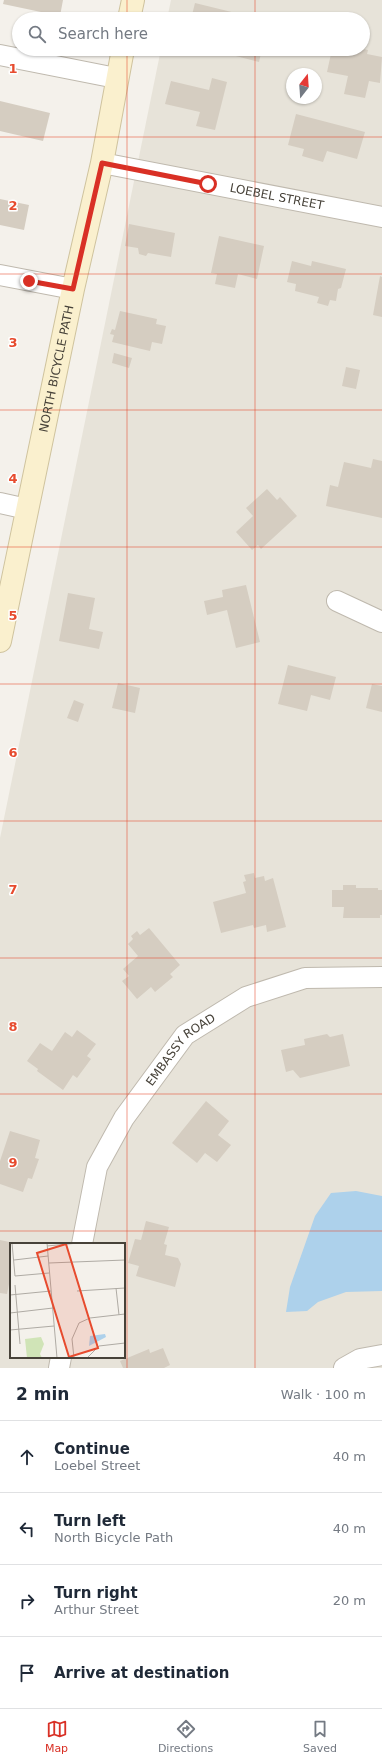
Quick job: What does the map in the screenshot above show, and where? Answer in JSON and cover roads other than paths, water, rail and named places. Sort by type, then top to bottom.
[{"type":"street","points":[[130,12],[133,0]]},
{"type":"street","points":[[0,54],[116,78]]},
{"type":"street","name":"NORTH BICYCLE PATH","points":[[0,641],[73,289],[102,163],[121,56]]},
{"type":"street","name":"LOEBEL STREET","points":[[102,163],[382,217]]},
{"type":"street","points":[[0,275],[73,289]]},
{"type":"street","points":[[0,503],[27,509]]},
{"type":"street","points":[[338,601],[382,622]]},
{"type":"street","name":"EMBASSY ROAD","points":[[82,1243],[96,1167],[124,1118],[185,1035],[246,997],[305,978],[382,977]]},
{"type":"street","points":[[344,1368],[360,1359],[382,1355]]},
{"type":"street","points":[[59,1368],[61,1358]]},
{"type":"water","points":[[356,1191],[382,1196],[382,1291],[346,1292],[318,1302],[307,1311],[286,1312],[290,1287],[315,1216],[331,1193]]}]
